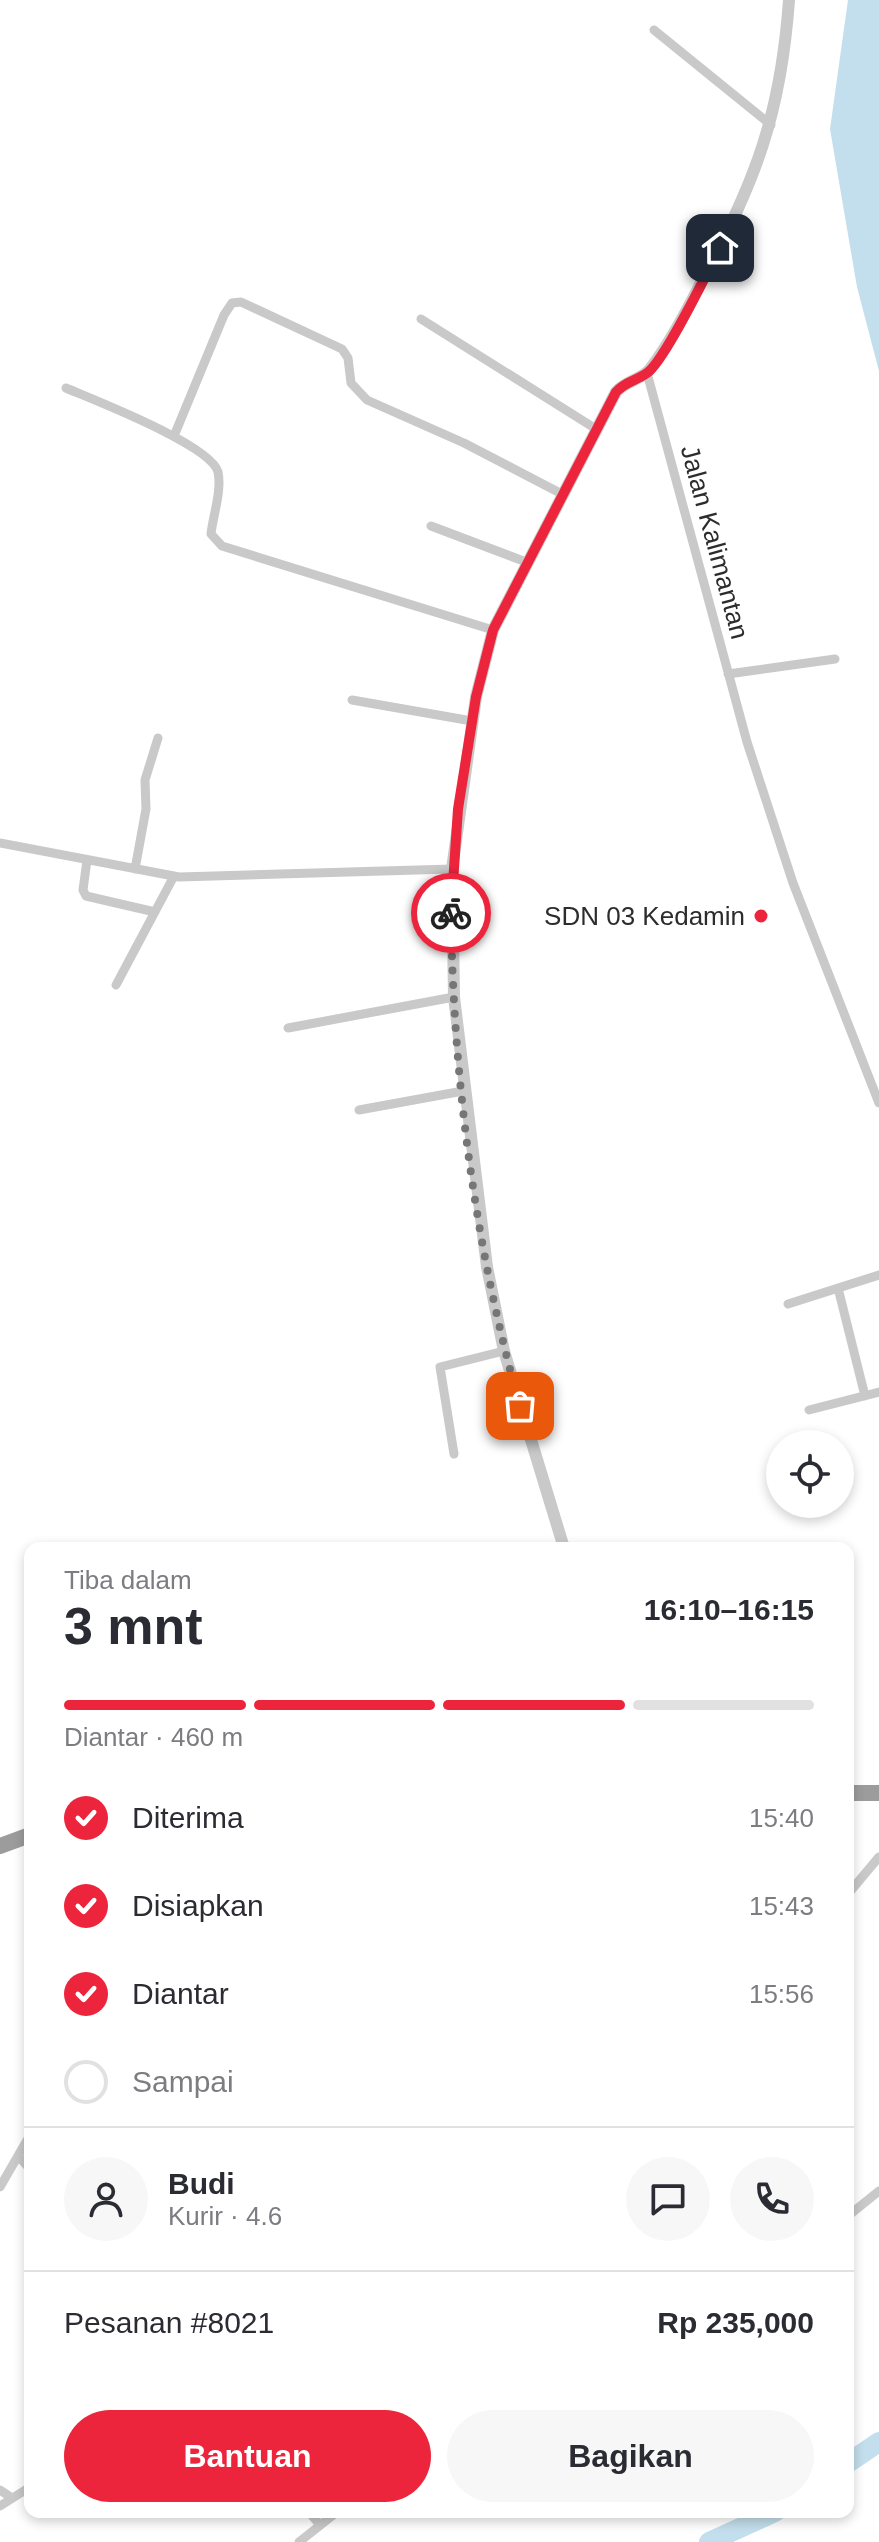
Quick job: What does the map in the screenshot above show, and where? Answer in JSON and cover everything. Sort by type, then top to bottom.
[{"type":"highway","points":[[854,1793],[879,1793]]},
{"type":"highway","points":[[0,1835],[24,1826]]},
{"type":"highway","points":[[0,1846],[24,1837]]},
{"type":"street","points":[[562,1542],[504,1351],[487,1267],[463,1091],[454,997],[452,869],[472,721],[493,630],[526,562],[596,429],[625,382],[647,373],[671,338],[720,248],[757,168],[771,125],[783,67],[789,0]]},
{"type":"street","points":[[654,30],[771,125]]},
{"type":"street","points":[[174,436],[224,315],[232,303],[248,303],[342,349],[348,358],[351,383],[367,400],[464,443],[562,494]]},
{"type":"street","points":[[421,319],[596,429]]},
{"type":"street","name":"Jalan Kalimantan","points":[[647,373],[728,674],[793,883],[879,1103]]},
{"type":"street","points":[[66,388],[174,436],[209,457],[215,465],[218,483],[211,534],[222,546],[493,630]]},
{"type":"street","points":[[431,526],[526,562]]},
{"type":"street","points":[[728,674],[835,659]]},
{"type":"street","points":[[352,700],[472,721]]},
{"type":"street","points":[[135,869],[146,809],[145,780],[158,738]]},
{"type":"street","points":[[0,843],[174,876],[452,869]]},
{"type":"street","points":[[87,860],[83,890],[86,896],[155,912]]},
{"type":"street","points":[[116,985],[174,876]]},
{"type":"street","points":[[288,1028],[454,997]]},
{"type":"street","points":[[359,1110],[463,1091]]},
{"type":"street","points":[[788,1304],[879,1275]]},
{"type":"street","points":[[838,1288],[865,1396]]},
{"type":"street","points":[[454,1454],[440,1367],[504,1351]]},
{"type":"street","points":[[809,1410],[879,1392]]},
{"type":"street","points":[[854,1887],[879,1857]]},
{"type":"street","points":[[0,2187],[24,2147]]},
{"type":"street","points":[[19,2157],[24,2162]]},
{"type":"street","points":[[854,2208],[879,2191]]},
{"type":"street","points":[[0,2490],[12,2498]]},
{"type":"street","points":[[0,2506],[24,2491]]},
{"type":"street","points":[[314,2518],[320,2525]]},
{"type":"street","points":[[299,2542],[329,2518]]},
{"type":"water","points":[[848,0],[879,0],[879,371],[857,287],[830,129]]},
{"type":"waterway","points":[[854,2459],[879,2442]]},
{"type":"waterway","points":[[709,2542],[762,2518]]},
{"type":"way so far","points":[[451,913],[454,997],[475,1189],[496,1316],[520,1406]]},
{"type":"place","name":"SDN 03 Kedamin","points":[[761,916]]},
{"type":"route","points":[[451,913],[458,809],[476,697],[493,630],[506,599],[616,392],[625,382],[647,373],[671,338],[720,248]]}]
